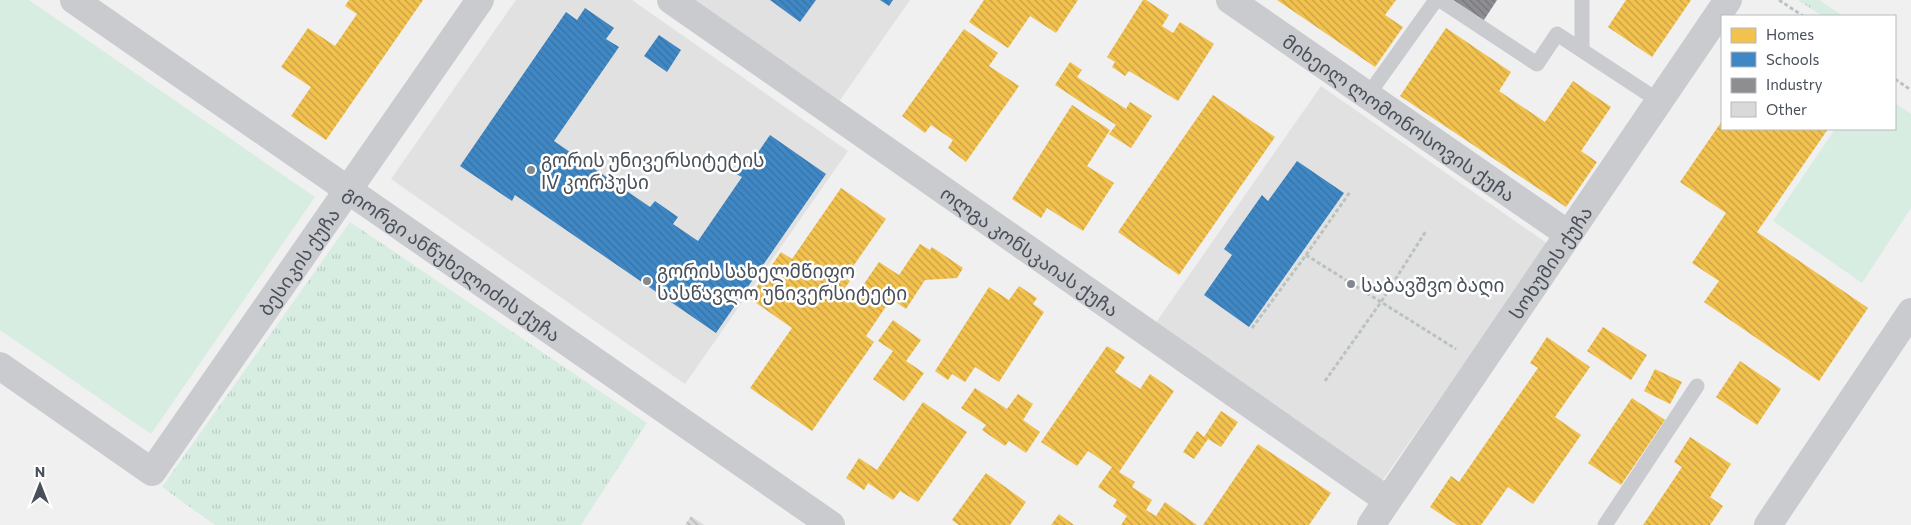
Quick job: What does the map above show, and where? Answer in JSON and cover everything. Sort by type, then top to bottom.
[{"type":"street","name":"გიორგი ანწუხელიძის ქუჩა","points":[[74,0],[831,525]]},
{"type":"street","name":"ბესიკის ქუჩა","points":[[0,366],[152,472],[480,0]]},
{"type":"street","name":"ოლგა კონსკაიას ქუჩა","points":[[671,0],[1387,500]]},
{"type":"street","name":"მიხეილ ლომონოსოვის ქუჩა","points":[[1230,0],[1568,234]]},
{"type":"street","name":"სოხუმის ქუჩა","points":[[1371,525],[1728,0]]},
{"type":"street","points":[[1768,525],[1911,312]]},
{"type":"lane","points":[[1368,95],[1436,0]]},
{"type":"lane","points":[[1440,0],[1537,64],[1557,34],[1659,101]]},
{"type":"lane","points":[[1582,0],[1582,50]]},
{"type":"lane","points":[[1605,525],[1697,386]]},
{"type":"path","points":[[1779,0],[1802,15]]},
{"type":"path","points":[[1896,80],[1911,90]]},
{"type":"path","points":[[1252,328],[1350,192]]},
{"type":"path","points":[[1325,381],[1381,302],[1426,231]]},
{"type":"path","points":[[1306,255],[1481,364]]},
{"type":"shaded area","name":"გორის სახელმწიფო სასწავლო უნივერსიტეტი","points":[[516,0],[632,0],[848,151],[685,384],[391,179]]},
{"type":"shaded area","points":[[689,0],[910,0],[838,103]]},
{"type":"shaded area","name":"საბავშვო ბაღი","points":[[1321,86],[1548,244],[1382,481],[1155,324]]},
{"type":"green space","points":[[0,0],[29,0],[315,197],[151,434],[0,330]]},
{"type":"green space","points":[[1798,0],[1819,0],[1842,15],[1820,15]]},
{"type":"green space","points":[[1896,104],[1911,114],[1911,208],[1862,283],[1773,221],[1834,130],[1896,130]]},
{"type":"green space","points":[[350,222],[647,423],[581,525],[215,525],[162,487]]},
{"type":"building: Homes","points":[[349,0],[423,0],[326,140],[291,116],[311,87],[281,67],[308,28],[335,46],[357,14],[345,6]]},
{"type":"building: Homes","points":[[984,0],[1078,0],[1056,33],[1030,16],[1008,48],[969,22]]},
{"type":"building: Homes","points":[[1143,0],[1169,15],[1162,26],[1173,33],[1180,22],[1214,44],[1178,101],[1129,71],[1125,76],[1112,67],[1115,62],[1107,57]]},
{"type":"building: Homes","points":[[1277,0],[1396,0],[1385,15],[1403,27],[1375,67]]},
{"type":"building: Homes","points":[[1626,0],[1691,0],[1652,57],[1608,27]]},
{"type":"building: Homes","points":[[1446,28],[1511,72],[1499,91],[1545,122],[1573,81],[1611,107],[1581,151],[1597,162],[1566,207],[1400,96]]},
{"type":"building: Homes","points":[[964,29],[998,53],[989,66],[1019,86],[966,162],[948,148],[953,140],[931,125],[925,133],[902,116]]},
{"type":"building: Homes","points":[[1070,62],[1082,70],[1077,77],[1126,109],[1130,102],[1152,116],[1131,148],[1109,134],[1116,125],[1055,85]]},
{"type":"building: Homes","points":[[1213,95],[1275,137],[1179,275],[1118,232]]},
{"type":"building: Homes","points":[[1072,105],[1110,130],[1087,166],[1114,183],[1083,231],[1047,208],[1041,218],[1012,199]]},
{"type":"building: Homes","points":[[1721,122],[1721,130],[1827,130],[1757,232],[1868,308],[1819,381],[1704,302],[1719,281],[1692,263],[1726,213],[1680,182]]},
{"type":"building: Homes","points":[[841,188],[886,219],[845,278],[850,281],[841,293],[853,300],[879,262],[899,275],[920,244],[930,250],[932,247],[963,268],[957,278],[925,280],[906,309],[891,299],[866,336],[874,342],[812,431],[750,388],[792,328],[749,298],[781,252],[792,259]]},
{"type":"building: Homes","points":[[1019,286],[1037,298],[1033,304],[1044,312],[999,382],[975,367],[965,382],[952,374],[948,380],[935,371],[989,287],[1009,300]]},
{"type":"building: Homes","points":[[893,320],[921,340],[906,361],[924,373],[904,401],[873,379],[893,351],[878,341]]},
{"type":"building: Homes","points":[[1603,327],[1647,355],[1631,380],[1587,351]]},
{"type":"building: Homes","points":[[1547,337],[1590,367],[1555,417],[1581,435],[1533,504],[1508,487],[1481,525],[1457,525],[1430,507],[1451,476],[1459,482],[1538,368],[1530,363]]},
{"type":"building: Homes","points":[[1107,346],[1125,357],[1115,372],[1140,389],[1150,374],[1174,391],[1119,472],[1135,482],[1132,487],[1152,500],[1146,510],[1156,516],[1165,502],[1197,525],[1121,525],[1127,516],[1113,506],[1117,500],[1098,487],[1112,467],[1088,451],[1077,466],[1041,442]]},
{"type":"building: Homes","points":[[1740,361],[1781,389],[1757,425],[1716,397]]},
{"type":"building: Homes","points":[[1655,369],[1682,382],[1670,404],[1644,391]]},
{"type":"building: Homes","points":[[975,388],[1007,409],[1018,394],[1033,404],[1023,420],[1040,432],[1026,453],[1009,441],[1005,446],[982,430],[986,425],[961,408]]},
{"type":"building: Homes","points":[[1632,398],[1665,420],[1621,485],[1588,463]]},
{"type":"building: Homes","points":[[923,402],[967,432],[918,502],[900,491],[893,500],[868,483],[864,490],[846,478],[859,458],[877,470]]},
{"type":"building: Homes","points":[[1221,411],[1238,422],[1221,447],[1208,439],[1194,459],[1183,452],[1197,431],[1204,437]]},
{"type":"building: Homes","points":[[1690,437],[1731,464],[1710,497],[1723,506],[1710,525],[1643,525],[1682,467],[1674,462]]},
{"type":"building: Homes","points":[[1258,444],[1331,493],[1309,525],[1203,525]]},
{"type":"building: Homes","points":[[986,473],[1026,502],[1010,525],[959,525],[952,520]]},
{"type":"building: Homes","points":[[1059,514],[1074,525],[1051,525]]},
{"type":"building: Schools","points":[[770,0],[816,0],[800,22]]},
{"type":"building: Schools","points":[[880,0],[893,0],[889,6]]},
{"type":"building: Schools","name":"გორის უნივერსიტეტის IV კორპუსი","points":[[585,8],[614,28],[606,39],[619,47],[554,141],[650,207],[655,201],[678,217],[673,224],[698,241],[742,177],[736,174],[749,155],[754,158],[770,135],[826,174],[716,333],[515,195],[512,201],[460,166],[566,12],[577,20]]},
{"type":"building: Schools","points":[[659,35],[681,50],[667,72],[644,56]]},
{"type":"building: Schools","points":[[1297,161],[1344,193],[1249,327],[1204,295],[1232,255],[1224,249],[1262,195],[1268,201]]},
{"type":"building: Industry","points":[[1447,0],[1497,0],[1482,23]]},
{"type":"building: Other","points":[[691,516],[704,525],[685,525]]},
{"type":"place","name":"გორის უნივერსიტეტის IV კორპუსი","points":[[531,170]]},
{"type":"place","name":"გორის სახელმწიფო სასწავლო უნივერსიტეტი","points":[[647,281]]},
{"type":"place","name":"საბავშვო ბაღი","points":[[1351,284]]}]
